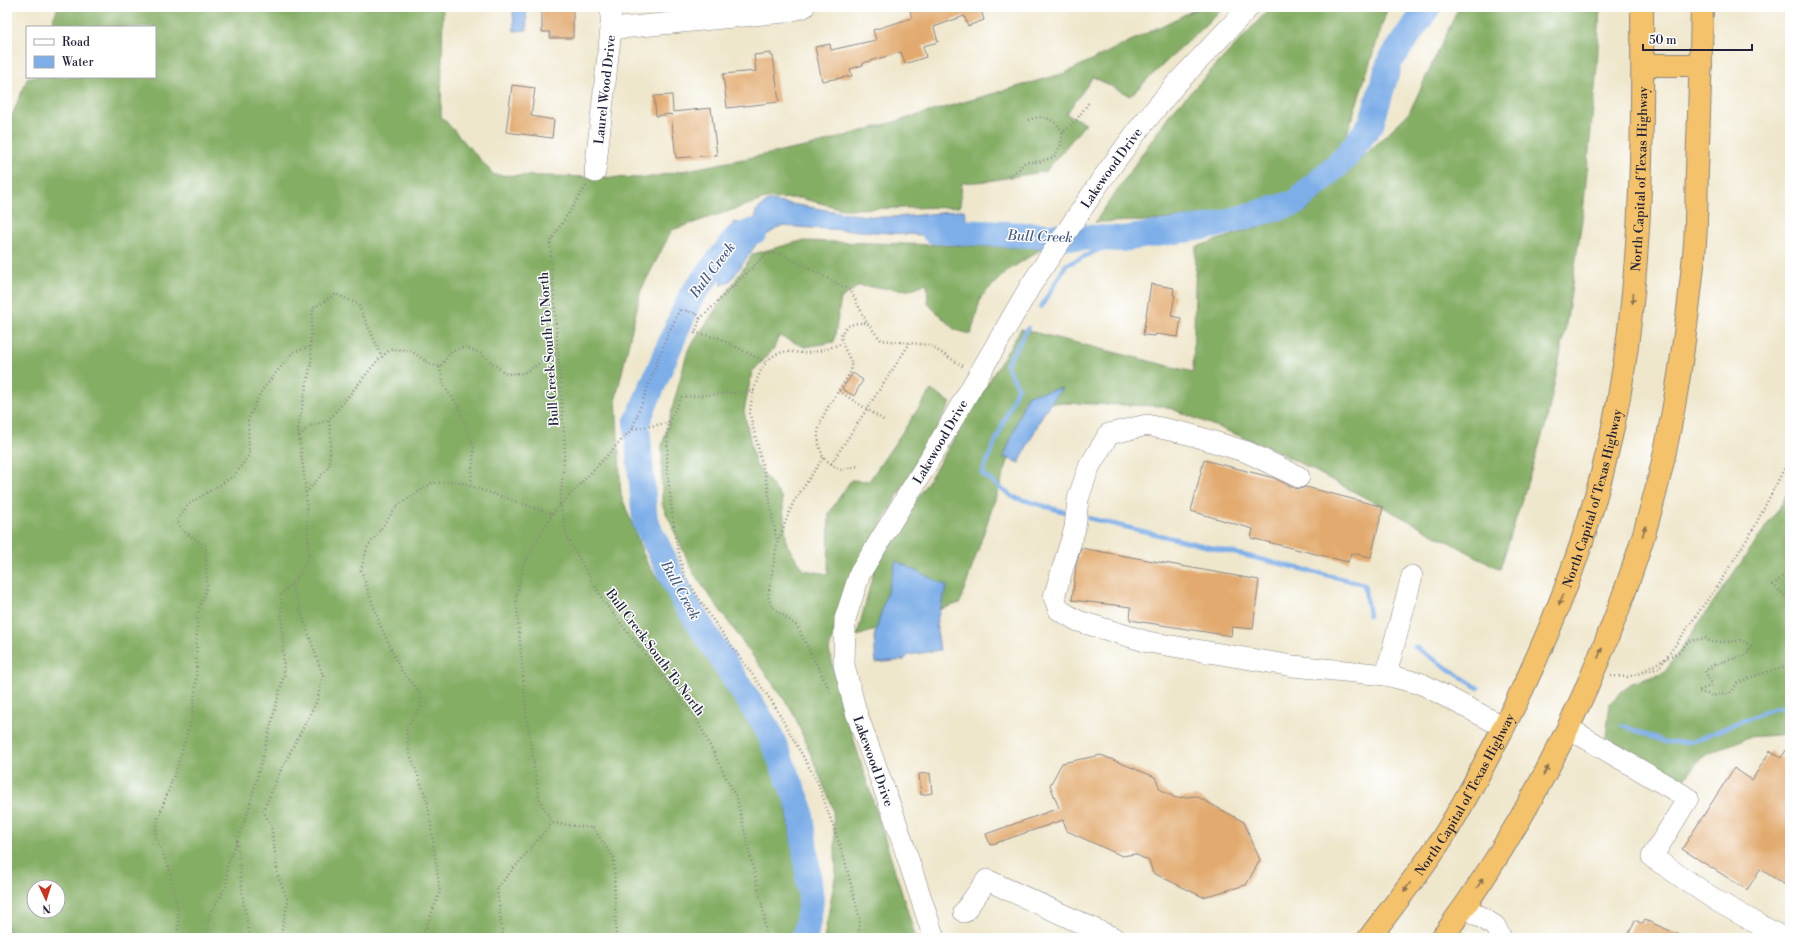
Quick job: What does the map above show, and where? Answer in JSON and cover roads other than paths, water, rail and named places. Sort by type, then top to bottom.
[{"type":"highway","name":"North Capital of Texas Highway","points":[[1369,938],[1443,837],[1504,727],[1550,631],[1572,573],[1587,525],[1614,417],[1625,363],[1638,242],[1641,180],[1643,65],[1642,7]]},
{"type":"highway","points":[[1442,938],[1465,907],[1533,798],[1593,674],[1637,556],[1664,451],[1679,374],[1694,252],[1702,7]]},
{"type":"highway","points":[[1643,65],[1701,65]]},
{"type":"street","name":"Laurel Wood Drive","points":[[595,172],[611,29],[611,7]]},
{"type":"street","points":[[611,29],[784,12],[804,7]]},
{"type":"street","name":"Lakewood Drive","points":[[934,938],[895,819],[855,707],[844,665],[845,619],[860,573],[925,468],[1031,285],[1102,179],[1138,130],[1176,84],[1249,7]]},
{"type":"street","points":[[1299,477],[1247,452],[1188,434],[1147,426],[1109,434],[1089,467],[1078,499],[1075,528],[1054,598],[1059,610],[1078,621],[1148,642],[1293,666],[1386,675],[1422,684],[1504,727]]},
{"type":"street","points":[[1386,675],[1412,576]]},
{"type":"street","points":[[1568,728],[1688,798],[1652,857],[1717,901],[1783,938]]},
{"type":"street","points":[[964,912],[987,880],[1114,938]]},
{"type":"street","points":[[1465,907],[1495,926],[1501,938]]},
{"type":"water","points":[[513,7],[526,7],[527,30],[514,31]]},
{"type":"water","points":[[768,201],[878,217],[910,216],[964,210],[970,238],[781,226],[760,239],[731,280],[721,286],[722,277],[728,264],[726,235],[734,222],[745,224],[755,222],[756,211]]},
{"type":"water","points":[[1062,388],[1044,412],[1019,463],[1004,457],[1027,395]]},
{"type":"water","points":[[896,561],[947,586],[936,623],[940,650],[908,655],[904,660],[876,663],[874,637]]},
{"type":"waterway","name":"Bull Creek","points":[[934,231],[1122,239],[1212,226],[1295,203],[1345,158],[1371,124],[1390,61],[1428,7]]},
{"type":"waterway","name":"Bull Creek","points":[[755,231],[737,237],[691,296],[636,424],[645,521],[683,599],[768,730],[800,807],[811,900],[805,938]]},
{"type":"waterway","points":[[1041,307],[1066,265],[1122,239]]},
{"type":"waterway","points":[[1028,328],[1006,365],[1018,387],[982,474],[1013,497],[1065,512]]},
{"type":"waterway","points":[[1088,518],[1364,584],[1369,616]]},
{"type":"waterway","points":[[1415,647],[1478,688]]},
{"type":"waterway","points":[[1622,725],[1665,742],[1691,742],[1772,709],[1790,707]]}]
